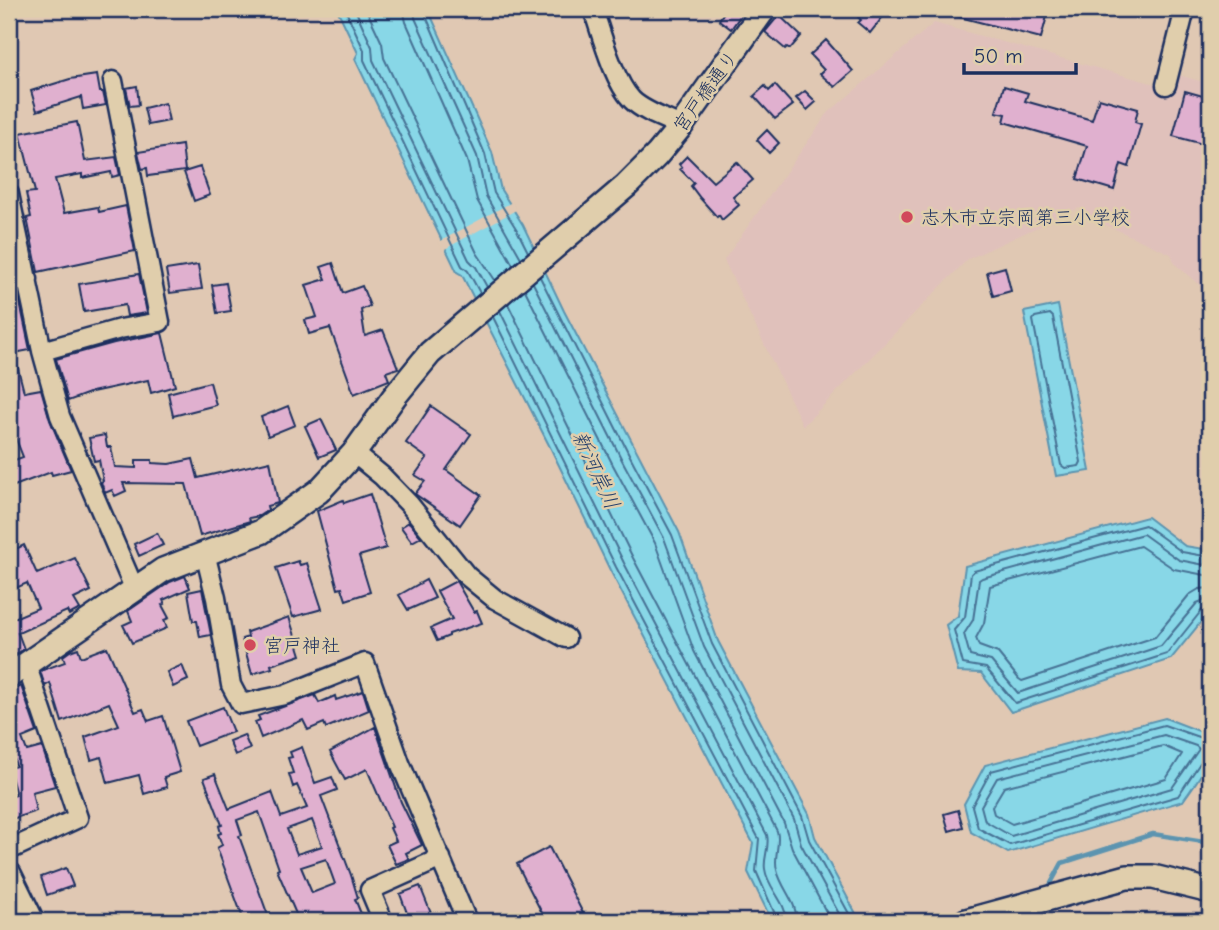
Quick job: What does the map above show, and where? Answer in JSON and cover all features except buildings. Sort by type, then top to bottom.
[{"type":"street","points":[[593,9],[625,92],[634,103],[681,126]]},
{"type":"street","name":"宮戸橋通り","points":[[17,670],[163,570],[261,532],[319,491],[354,453],[430,354],[642,170],[681,126],[764,9]]},
{"type":"street","points":[[1166,85],[1185,9]]},
{"type":"street","points":[[42,351],[120,329],[160,322],[113,81]]},
{"type":"street","points":[[9,194],[42,351],[60,416],[134,588]]},
{"type":"street","points":[[9,283],[28,279]]},
{"type":"street","points":[[354,453],[382,476],[409,505],[467,576],[495,599],[566,638]]},
{"type":"street","points":[[205,553],[231,685],[241,704],[285,695],[365,663],[400,764],[467,921]]},
{"type":"street","points":[[9,850],[78,818],[17,670]]},
{"type":"street","points":[[383,921],[370,890],[440,858]]},
{"type":"street","points":[[9,874],[32,921]]},
{"type":"street","points":[[965,921],[1127,877],[1153,877],[1210,891]]},
{"type":"shaded area","name":"志木市立宗岡第三小学校","points":[[934,23],[1173,89],[1179,75],[1210,84],[1210,294],[1175,264],[1171,254],[1106,225],[1079,208],[968,259],[803,426],[724,260],[828,113]]},
{"type":"water","name":"新河岸川","points":[[337,9],[428,9],[492,152],[501,190],[523,225],[564,311],[679,532],[718,641],[809,814],[815,837],[860,921],[772,921],[748,872],[753,843],[610,570],[462,275],[457,272],[355,59],[358,53]]},
{"type":"water","points":[[1058,305],[1090,471],[1056,476],[1024,312]]},
{"type":"water","points":[[1147,517],[1185,546],[1210,550],[1210,611],[1171,659],[1011,712],[981,673],[958,672],[946,625],[958,616],[965,566]]},
{"type":"water","points":[[1165,718],[1207,734],[1209,743],[1204,769],[1183,801],[1008,853],[971,832],[964,804],[985,765]]},
{"type":"pier","points":[[512,202],[516,210],[443,250],[439,242]]},
{"type":"waterway","points":[[1050,885],[1062,863],[1153,834],[1210,843]]},
{"type":"waterway","points":[[1030,921],[1034,915]]},
{"type":"place","name":"志木市立宗岡第三小学校","points":[[907,217]]},
{"type":"place","name":"宮戸神社","points":[[250,645]]}]
